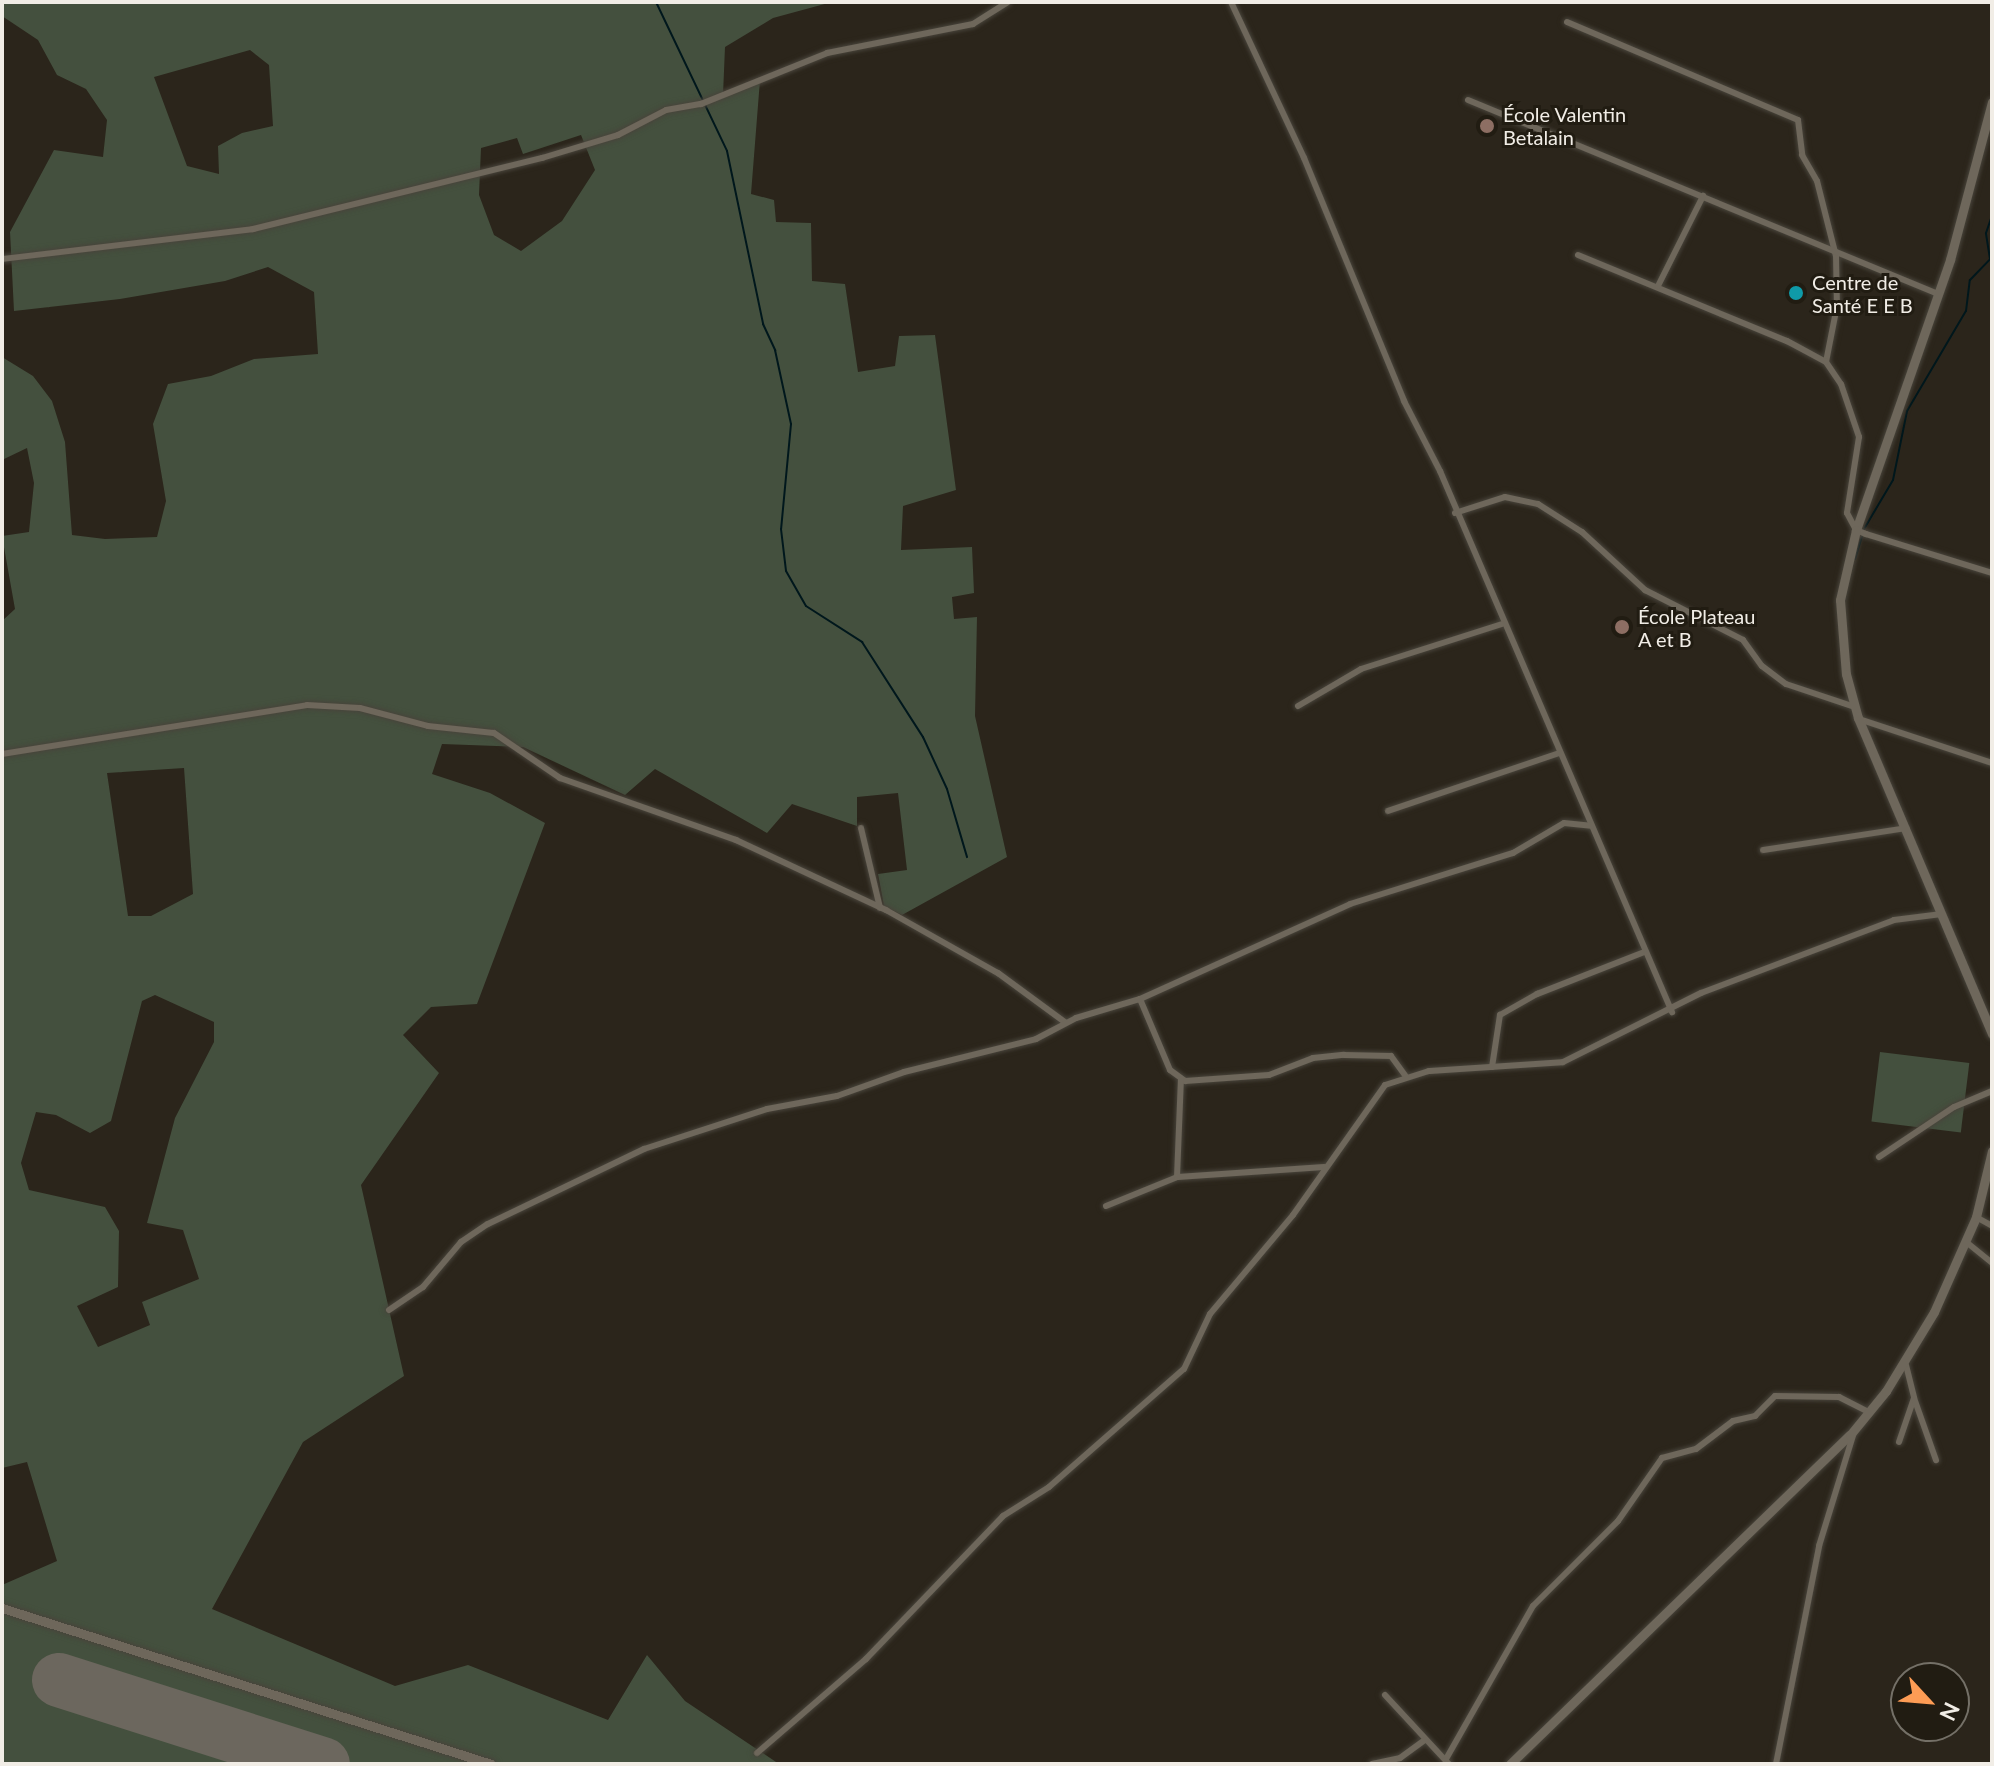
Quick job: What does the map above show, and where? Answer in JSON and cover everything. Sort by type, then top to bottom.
[{"type":"main road","points":[[1992,102],[1938,294],[1840,600],[1841,637],[1858,718],[1992,1034]]},
{"type":"main road","points":[[1510,1764],[1855,1428],[1906,1365],[1976,1217],[1992,1151]]},
{"type":"main road","points":[[2,1608],[491,1764]]},
{"type":"street","points":[[2,259],[261,228],[435,180],[542,158],[618,135],[666,110],[701,104],[827,53],[973,24],[1008,2]]},
{"type":"street","points":[[1231,2],[1294,135],[1502,624],[1672,1012]]},
{"type":"street","points":[[1567,22],[1798,120],[1802,155],[1817,181],[1836,256],[1837,306],[1826,362]]},
{"type":"street","points":[[1468,100],[1703,196],[1836,256],[1938,294]]},
{"type":"street","points":[[1658,286],[1703,196]]},
{"type":"street","points":[[1578,255],[1658,286],[1826,362],[1841,384],[1859,437],[1846,501],[1861,532],[1992,573]]},
{"type":"street","points":[[1455,513],[1505,497],[1538,504],[1582,532],[1645,590],[1743,640],[1762,666],[1786,684],[1855,707]]},
{"type":"street","points":[[1298,706],[1361,669],[1502,624]]},
{"type":"street","points":[[2,754],[271,708],[360,708],[414,724],[494,733],[560,778],[736,840],[880,908],[998,973],[1066,1023]]},
{"type":"street","points":[[1858,718],[1992,763]]},
{"type":"street","points":[[1388,811],[1559,753]]},
{"type":"street","points":[[389,1310],[423,1287],[461,1242],[475,1232],[644,1149],[767,1109],[837,1096],[904,1072],[1026,1042],[1066,1023],[1140,999],[1350,904],[1513,853],[1564,823],[1591,826]]},
{"type":"street","points":[[861,828],[880,908]]},
{"type":"street","points":[[1763,850],[1906,828]]},
{"type":"street","points":[[757,1753],[866,1659],[1003,1516],[1049,1487],[1184,1369],[1210,1314],[1293,1215],[1325,1167],[1356,1132],[1378,1092],[1406,1077],[1563,1062],[1672,1012],[1701,993],[1894,920],[1942,914]]},
{"type":"street","points":[[1492,1067],[1500,1015],[1537,994],[1644,952]]},
{"type":"street","points":[[1140,999],[1170,1070],[1181,1079],[1269,1075],[1313,1058],[1344,1055],[1391,1056],[1406,1077]]},
{"type":"street","points":[[1177,1177],[1181,1079]]},
{"type":"street","points":[[1879,1157],[1954,1107],[1992,1091]]},
{"type":"street","points":[[1106,1206],[1177,1177],[1325,1167]]},
{"type":"street","points":[[1976,1217],[1992,1226]]},
{"type":"street","points":[[1965,1241],[1992,1263]]},
{"type":"street","points":[[1906,1365],[1936,1460]]},
{"type":"street","points":[[1385,1695],[1448,1762],[1533,1606],[1618,1521],[1662,1458],[1696,1449],[1733,1421],[1755,1416],[1775,1396],[1839,1397],[1869,1412]]},
{"type":"street","points":[[1899,1442],[1914,1398]]},
{"type":"street","points":[[1776,1764],[1819,1546],[1855,1428]]},
{"type":"street","points":[[1372,1764],[1400,1758],[1425,1740]]},
{"type":"green space","points":[[2,2],[832,2],[773,18],[725,47],[723,95],[760,80],[751,194],[774,200],[776,222],[811,223],[812,281],[845,284],[858,372],[895,366],[899,336],[935,335],[956,490],[903,506],[901,550],[972,547],[974,593],[952,597],[954,619],[977,617],[975,716],[1007,857],[902,915],[884,906],[878,874],[907,870],[898,793],[857,797],[857,826],[792,804],[767,833],[655,769],[625,795],[523,747],[442,744],[432,774],[490,793],[545,823],[477,1004],[431,1007],[403,1035],[439,1073],[361,1185],[404,1376],[303,1442],[212,1609],[395,1686],[468,1665],[608,1720],[647,1655],[685,1701],[779,1764],[2,1764],[2,1585],[57,1561],[27,1462],[2,1468],[2,621],[15,609],[2,536],[29,532],[34,483],[27,448],[2,460],[2,357],[33,376],[52,401],[65,442],[72,535],[105,539],[157,537],[166,501],[153,424],[168,384],[211,376],[254,359],[318,354],[314,292],[268,267],[225,281],[120,299],[14,311],[10,232],[54,150],[103,157],[107,120],[86,89],[57,75],[38,40],[2,16]],"holes":[[[250,50],[269,65],[273,126],[242,133],[218,146],[219,174],[187,166],[154,77]],[[581,135],[595,170],[562,221],[521,251],[494,235],[479,195],[481,148],[517,138],[523,154]],[[184,768],[193,894],[151,916],[128,916],[107,773]],[[155,995],[214,1022],[214,1042],[175,1118],[147,1223],[183,1230],[199,1279],[142,1302],[150,1325],[98,1347],[77,1306],[118,1287],[119,1231],[105,1207],[29,1190],[21,1163],[36,1112],[56,1115],[90,1133],[111,1121],[142,1001]]]},
{"type":"green space","points":[[1880,1052],[1969,1063],[1961,1132],[1871,1121]]},
{"type":"waterway","points":[[656,2],[727,151],[763,324],[775,350],[791,424],[781,529],[786,571],[806,606],[862,642],[923,737],[947,789],[967,857]]},
{"type":"waterway","points":[[1855,559],[1864,529],[1893,480],[1907,411],[1966,311],[1970,280],[1990,259],[1986,233],[1992,216]]},
{"type":"runway","points":[[59,1680],[323,1764]]},
{"type":"place","name":"École Valentin Betalain","points":[[1487,126]]},
{"type":"place","name":"Centre de Santé E E B","points":[[1796,293]]},
{"type":"place","name":"École Plateau A et B","points":[[1622,627]]}]
